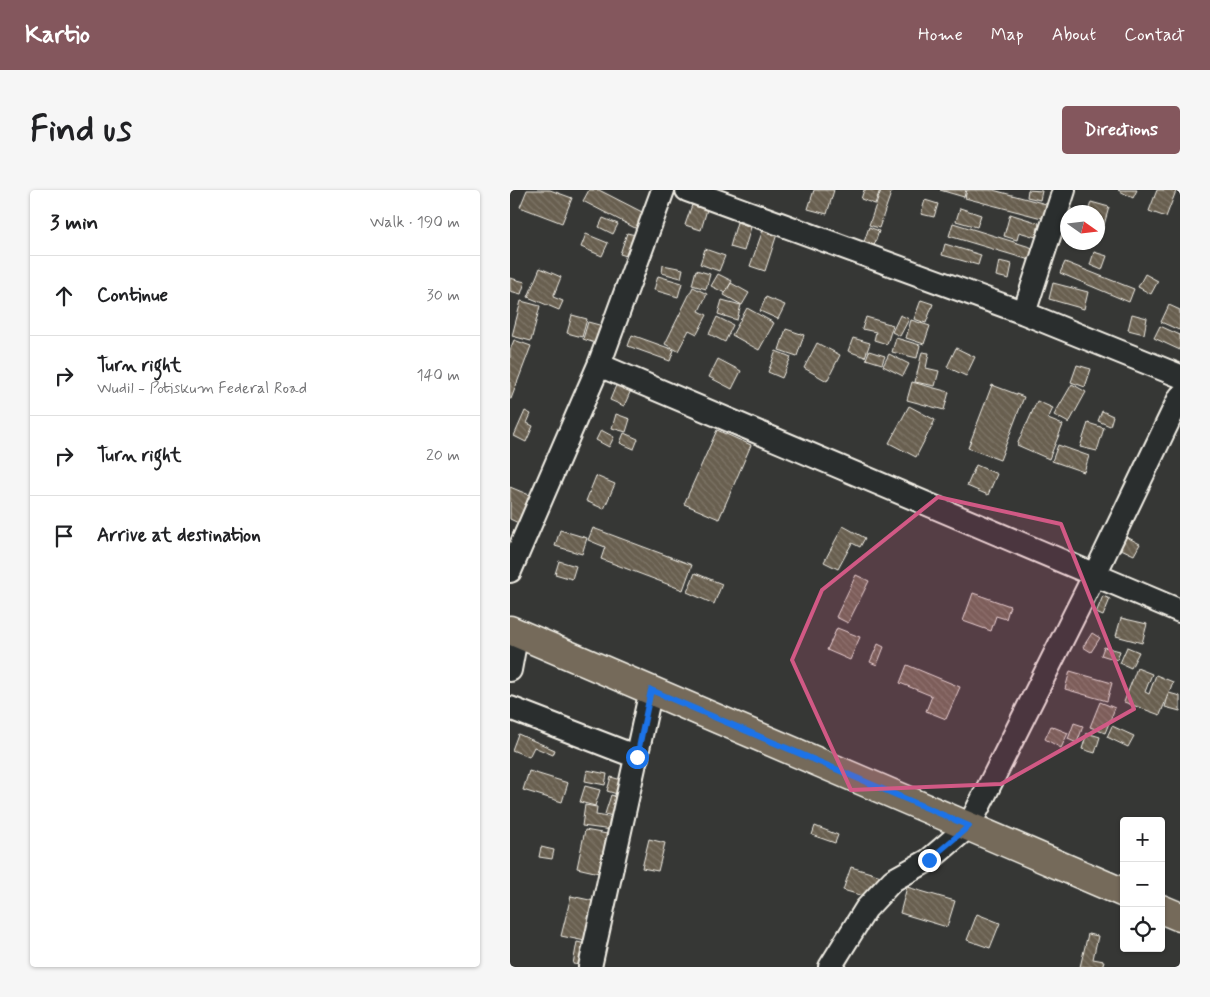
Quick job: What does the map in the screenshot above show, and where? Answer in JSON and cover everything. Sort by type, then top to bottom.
[{"type":"main road","points":[[513,631],[1120,891]]},
{"type":"main road","points":[[1165,911],[1180,917]]},
{"type":"street","points":[[510,571],[600,365],[663,190]]},
{"type":"street","points":[[687,190],[1024,313],[1180,376]]},
{"type":"street","points":[[1024,313],[1064,190]]},
{"type":"street","points":[[600,365],[1180,610]]},
{"type":"street","points":[[830,967],[866,909],[893,880],[929,860],[969,826],[1095,574],[1180,397]]},
{"type":"street","points":[[510,670],[513,631]]},
{"type":"street","points":[[590,967],[651,690]]},
{"type":"street","points":[[510,708],[637,757]]},
{"type":"highlighted area","points":[[938,497],[1061,524],[1134,709],[1001,784],[851,790],[792,660],[822,590]]},
{"type":"building","points":[[527,190],[550,190],[572,198],[562,223],[520,207]]},
{"type":"building","points":[[589,190],[599,190],[644,213],[637,229],[583,201]]},
{"type":"building","points":[[814,190],[834,190],[827,214],[808,209]]},
{"type":"building","points":[[864,190],[880,190],[875,204],[861,199]]},
{"type":"building","points":[[881,190],[892,190],[879,228],[869,225]]},
{"type":"building","points":[[940,190],[966,190],[964,197]]},
{"type":"building","points":[[967,190],[993,190],[1060,208],[1060,223],[965,198]]},
{"type":"building","points":[[1028,190],[1042,191],[1040,200],[1027,197]]},
{"type":"building","points":[[1118,190],[1137,190],[1133,198]]},
{"type":"building","points":[[1157,190],[1176,191],[1166,217],[1149,211]]},
{"type":"building","points":[[925,200],[938,204],[934,217],[921,214]]},
{"type":"building","points":[[693,202],[708,206],[701,230],[685,225]]},
{"type":"building","points":[[1091,202],[1102,205],[1090,205]]},
{"type":"building","points":[[1105,206],[1109,207],[1105,221]]},
{"type":"building","points":[[960,208],[981,215],[977,227],[956,221]]},
{"type":"building","points":[[1010,214],[1039,223],[1036,237],[1019,232],[1017,240],[1004,236]]},
{"type":"building","points":[[603,218],[618,224],[613,234],[599,227]]},
{"type":"building","points":[[737,222],[751,227],[744,251],[730,247]]},
{"type":"building","points":[[953,223],[1046,252],[1043,264],[949,236]]},
{"type":"building","points":[[869,227],[879,231],[874,246],[864,242]]},
{"type":"building","points":[[763,230],[777,234],[765,271],[750,266]]},
{"type":"building","points":[[627,233],[640,236],[633,258],[620,254]]},
{"type":"building","points":[[586,234],[608,243],[602,256],[581,247]]},
{"type":"building","points":[[945,244],[981,255],[978,265],[942,255]]},
{"type":"building","points":[[705,249],[725,256],[719,271],[700,264]]},
{"type":"building","points":[[1094,252],[1107,256],[1102,270],[1090,265]]},
{"type":"building","points":[[999,261],[1012,264],[1009,279],[996,276]]},
{"type":"building","points":[[1065,262],[1134,289],[1129,302],[1060,273]]},
{"type":"building","points":[[663,265],[683,269],[681,278],[662,273]]},
{"type":"building","points":[[540,268],[561,277],[553,297],[563,301],[559,310],[528,297]]},
{"type":"building","points":[[696,270],[710,274],[706,289],[692,285]]},
{"type":"building","points":[[718,274],[732,281],[725,293],[711,286]]},
{"type":"building","points":[[1145,274],[1158,281],[1151,294],[1138,287]]},
{"type":"building","points":[[658,276],[682,283],[678,297],[654,290]]},
{"type":"building","points":[[510,278],[525,282],[521,294],[510,291]]},
{"type":"building","points":[[731,283],[749,293],[742,305],[724,295]]},
{"type":"building","points":[[1053,283],[1088,292],[1084,309],[1049,299]]},
{"type":"building","points":[[693,287],[707,294],[699,311],[707,315],[697,334],[689,330],[678,351],[665,344]]},
{"type":"building","points":[[766,297],[785,305],[778,319],[760,311]]},
{"type":"building","points":[[722,300],[741,305],[737,320],[718,314]]},
{"type":"building","points":[[921,300],[933,304],[926,323],[914,319]]},
{"type":"building","points":[[521,301],[540,306],[531,341],[512,336]]},
{"type":"building","points":[[1169,305],[1180,310],[1179,330],[1161,322]]},
{"type":"building","points":[[747,308],[774,323],[759,350],[732,335]]},
{"type":"building","points":[[1132,314],[1147,318],[1144,334],[1128,330]]},
{"type":"building","points":[[572,315],[587,319],[582,337],[567,333]]},
{"type":"building","points":[[900,315],[909,319],[900,336],[892,332]]},
{"type":"building","points":[[717,317],[733,325],[725,342],[709,334]]},
{"type":"building","points":[[866,317],[893,325],[887,344],[874,340],[876,332],[862,329]]},
{"type":"building","points":[[911,320],[930,326],[924,344],[906,338]]},
{"type":"building","points":[[588,322],[603,326],[598,344],[583,339]]},
{"type":"building","points":[[1160,326],[1180,335],[1180,350],[1154,338]]},
{"type":"building","points":[[786,329],[804,335],[797,356],[779,350]]},
{"type":"building","points":[[632,335],[674,350],[670,361],[628,346]]},
{"type":"building","points":[[853,338],[870,343],[865,357],[848,351]]},
{"type":"building","points":[[896,338],[920,345],[917,358],[892,352]]},
{"type":"building","points":[[514,340],[531,346],[510,399],[510,350]]},
{"type":"building","points":[[817,343],[840,355],[827,381],[804,368]]},
{"type":"building","points":[[956,348],[975,357],[966,376],[947,367]]},
{"type":"building","points":[[776,351],[791,357],[782,378],[768,372]]},
{"type":"building","points":[[869,351],[885,356],[882,364],[866,359]]},
{"type":"building","points":[[922,352],[929,353],[926,368],[939,371],[935,386],[915,382]]},
{"type":"building","points":[[889,354],[909,364],[903,376],[883,366]]},
{"type":"building","points":[[718,359],[741,371],[732,389],[709,377]]},
{"type":"building","points":[[1077,365],[1091,369],[1085,387],[1071,382]]},
{"type":"building","points":[[912,382],[949,392],[944,410],[907,400]]},
{"type":"building","points":[[617,383],[631,390],[624,406],[610,400]]},
{"type":"building","points":[[1072,384],[1086,392],[1069,423],[1054,415]]},
{"type":"building","points":[[992,385],[1024,397],[1000,460],[968,448]]},
{"type":"building","points":[[1037,401],[1053,408],[1048,419],[1063,425],[1049,459],[1017,445]]},
{"type":"building","points":[[909,406],[935,420],[916,457],[889,443]]},
{"type":"building","points":[[525,411],[531,414],[527,423],[533,426],[526,442],[514,436]]},
{"type":"building","points":[[1102,411],[1113,416],[1110,426],[1098,421]]},
{"type":"building","points":[[616,414],[630,419],[626,432],[612,428]]},
{"type":"building","points":[[1088,423],[1104,428],[1097,451],[1080,447]]},
{"type":"building","points":[[601,430],[614,437],[609,447],[596,440]]},
{"type":"building","points":[[717,430],[751,445],[719,519],[684,504]]},
{"type":"building","points":[[624,433],[638,439],[634,449],[620,443]]},
{"type":"building","points":[[1058,445],[1089,456],[1084,472],[1052,461]]},
{"type":"building","points":[[976,465],[997,474],[988,495],[967,486]]},
{"type":"building","points":[[596,476],[615,484],[604,509],[586,501]]},
{"type":"building","points":[[510,487],[539,499],[527,527],[510,519]]},
{"type":"building","points":[[843,526],[865,538],[860,547],[852,543],[838,569],[824,562]]},
{"type":"building","points":[[593,528],[692,565],[683,590],[601,559],[605,547],[588,540]]},
{"type":"building","points":[[560,530],[587,538],[582,554],[555,546]]},
{"type":"building","points":[[1125,536],[1140,544],[1134,555],[1119,548]]},
{"type":"building","points":[[559,561],[576,566],[572,579],[555,574]]},
{"type":"building","points":[[695,573],[722,584],[714,604],[687,592]]},
{"type":"building","points":[[856,575],[869,581],[848,623],[836,617]]},
{"type":"building","points":[[973,593],[1010,606],[1006,619],[996,616],[991,631],[963,621]]},
{"type":"building","points":[[1103,596],[1110,599],[1103,616],[1096,613]]},
{"type":"building","points":[[1121,618],[1147,624],[1142,643],[1116,636]]},
{"type":"building","points":[[837,628],[860,637],[850,660],[827,650]]},
{"type":"building","points":[[1092,633],[1100,638],[1091,652],[1083,647]]},
{"type":"building","points":[[878,644],[884,647],[877,665],[870,662]]},
{"type":"building","points":[[1104,647],[1120,651],[1117,660],[1101,655]]},
{"type":"building","points":[[1127,647],[1139,652],[1131,668],[1120,663]]},
{"type":"building","points":[[907,665],[960,687],[946,719],[926,711],[932,696],[900,683]]},
{"type":"building","points":[[1137,668],[1152,674],[1145,692],[1149,694],[1156,675],[1173,682],[1160,715],[1124,702]]},
{"type":"building","points":[[1070,671],[1112,683],[1107,701],[1065,689]]},
{"type":"building","points":[[1169,693],[1180,696],[1180,711],[1165,707]]},
{"type":"building","points":[[1100,702],[1115,708],[1105,733],[1090,727]]},
{"type":"building","points":[[1074,723],[1083,726],[1077,743],[1068,739]]},
{"type":"building","points":[[1051,726],[1068,733],[1061,748],[1045,739]]},
{"type":"building","points":[[1112,726],[1134,736],[1128,747],[1107,737]]},
{"type":"building","points":[[1087,733],[1100,737],[1095,753],[1082,749]]},
{"type":"building","points":[[518,734],[555,750],[553,755],[534,747],[529,757],[512,750]]},
{"type":"building","points":[[587,770],[607,774],[605,785],[585,781]]},
{"type":"building","points":[[529,771],[568,783],[562,802],[523,790]]},
{"type":"building","points":[[611,777],[628,782],[624,796],[607,791]]},
{"type":"building","points":[[585,786],[600,790],[595,806],[580,802]]},
{"type":"building","points":[[611,795],[622,798],[616,817],[605,814]]},
{"type":"building","points":[[585,805],[597,807],[596,815],[614,818],[612,830],[582,826]]},
{"type":"building","points":[[815,826],[838,835],[835,843],[812,835]]},
{"type":"building","points":[[585,830],[607,834],[599,873],[577,868]]},
{"type":"building","points":[[649,839],[665,843],[658,871],[642,868]]},
{"type":"building","points":[[541,847],[554,850],[552,859],[539,857]]},
{"type":"building","points":[[851,867],[891,879],[883,902],[843,890]]},
{"type":"building","points":[[907,887],[955,901],[947,927],[900,913]]},
{"type":"building","points":[[571,896],[594,901],[585,941],[561,936]]},
{"type":"building","points":[[977,914],[1000,923],[990,948],[967,940]]},
{"type":"building","points":[[1088,934],[1098,936],[1093,959],[1104,961],[1102,967],[1080,967]]},
{"type":"building","points":[[577,942],[591,945],[587,966],[573,964]]},
{"type":"route","points":[[637,757],[651,690],[969,826],[929,860]]}]
